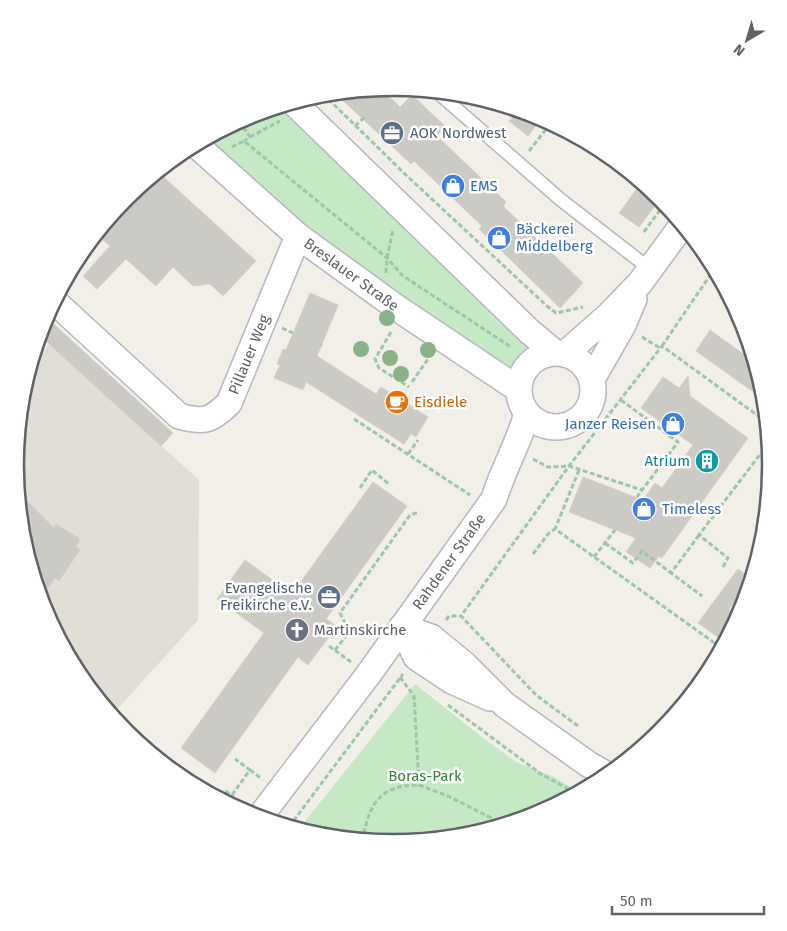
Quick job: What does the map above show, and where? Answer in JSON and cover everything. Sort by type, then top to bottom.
[{"type":"street","points":[[299,108],[521,340],[560,353],[577,359],[586,367],[592,379],[594,391],[591,403],[585,414],[575,422],[564,426],[550,427],[537,422],[527,413],[520,402],[518,389],[521,376],[529,364],[540,355],[560,353],[608,316],[645,276],[678,230]]},
{"type":"street","name":"Breslauer Straße","points":[[203,152],[298,236],[518,389]]},
{"type":"street","name":"Pillauer Weg","points":[[60,306],[180,416],[197,421],[214,418],[229,403],[298,236]]},
{"type":"street","points":[[592,379],[622,325],[645,276]]},
{"type":"street","name":"Rahdener Straße","points":[[264,812],[402,628],[482,497],[501,476],[522,431],[527,413]]},
{"type":"street","points":[[505,706],[464,665],[431,637],[402,628],[411,668],[452,681],[505,706],[601,772]]},
{"type":"lane","points":[[446,100],[645,276]]},
{"type":"path","points":[[330,101],[556,313],[593,305]]},
{"type":"path","points":[[355,126],[365,117]]},
{"type":"path","points":[[203,152],[244,141],[250,137],[244,128]]},
{"type":"path","points":[[519,163],[546,129]]},
{"type":"path","points":[[244,141],[387,258],[403,276],[521,340]]},
{"type":"path","points":[[644,232],[660,210]]},
{"type":"path","points":[[461,616],[569,466],[662,346],[710,275]]},
{"type":"path","points":[[494,374],[547,306]]},
{"type":"path","points":[[391,332],[375,359],[379,368],[409,388]]},
{"type":"path","points":[[662,346],[760,417]]},
{"type":"path","points":[[412,382],[428,358]]},
{"type":"path","points":[[621,400],[678,442],[637,498]]},
{"type":"path","points":[[354,419],[408,454],[482,497]]},
{"type":"path","points":[[408,454],[418,440]]},
{"type":"path","points":[[672,573],[762,453]]},
{"type":"path","points":[[569,466],[642,490]]},
{"type":"path","points":[[360,488],[372,470],[390,485]]},
{"type":"path","points":[[533,554],[555,528],[579,470]]},
{"type":"path","points":[[335,650],[346,636],[346,625],[340,613],[410,515],[419,512]]},
{"type":"path","points":[[555,528],[717,645]]},
{"type":"path","points":[[594,557],[615,530]]},
{"type":"path","points":[[699,535],[728,558],[724,567]]},
{"type":"path","points":[[605,543],[633,563],[642,551],[702,596]]},
{"type":"path","points":[[431,637],[449,616],[461,616],[536,695],[582,729]]},
{"type":"path","points":[[329,646],[347,659]]},
{"type":"path","points":[[294,822],[400,677],[411,668]]},
{"type":"path","points":[[400,677],[411,668]]},
{"type":"path","points":[[400,677],[414,696],[419,785]]},
{"type":"path","points":[[440,700],[541,774],[570,790]]},
{"type":"path","points":[[235,759],[261,778]]},
{"type":"path","points":[[222,793],[225,791],[232,796],[250,770]]},
{"type":"path","points":[[365,834],[369,813],[377,800],[393,788],[419,785],[448,796],[497,821]]},
{"type":"shaded area","points":[[49,344],[199,480],[198,620],[117,710],[86,671],[62,629],[43,584],[31,538],[25,490],[25,441],[31,393],[42,351]]},
{"type":"green space","points":[[287,111],[531,344],[508,375],[310,237],[208,146],[252,124]]},
{"type":"green space","name":"Boras-Park","points":[[415,684],[516,762],[554,777],[573,789],[512,816],[489,823],[442,832],[394,835],[369,834],[345,832],[303,824]]},
{"type":"building","points":[[389,96],[400,107],[410,97],[414,97],[446,127],[437,136],[506,202],[503,206],[583,283],[560,308],[479,229],[482,226],[414,161],[411,164],[342,100]]},
{"type":"building","points":[[513,116],[537,125],[528,136],[509,121]]},
{"type":"building","points":[[163,176],[256,261],[223,296],[210,284],[193,286],[173,267],[156,286],[126,259],[97,289],[83,276],[110,246],[102,239],[132,204]]},
{"type":"building","points":[[637,188],[656,205],[639,227],[619,213]]},
{"type":"building","points":[[310,293],[338,305],[317,356],[376,394],[381,387],[428,417],[416,437],[411,434],[404,444],[306,382],[303,390],[274,378],[280,365],[277,364],[283,349],[286,350]]},
{"type":"building","points":[[52,323],[173,433],[161,446],[45,341]]},
{"type":"building","points":[[710,330],[747,356],[756,394],[696,351]]},
{"type":"building","name":"Atrium","points":[[688,376],[690,396],[748,438],[662,558],[659,556],[650,568],[626,552],[636,538],[569,512],[583,477],[643,500],[655,483],[662,488],[693,445],[641,408],[663,377],[679,388]]},
{"type":"building","name":"Martinskirche","points":[[373,482],[407,506],[326,619],[337,626],[308,665],[298,657],[215,773],[181,748],[264,633],[217,599],[245,560],[292,594]]},
{"type":"building","points":[[26,500],[54,528],[56,524],[80,539],[76,547],[80,550],[59,581],[55,578],[46,591],[36,561]]},
{"type":"building","points":[[738,569],[747,575],[740,595],[729,609],[733,612],[720,639],[698,623]]},
{"type":"place","name":"AOK Nordwest","points":[[392,133]]},
{"type":"place","name":"EMS","points":[[453,186]]},
{"type":"place","name":"Bäckerei Middelberg","points":[[499,238]]},
{"type":"place","name":"Eisdiele","points":[[397,402]]},
{"type":"place","name":"Janzer Reisen","points":[[673,424]]},
{"type":"place","name":"Atrium","points":[[707,461]]},
{"type":"place","name":"Timeless","points":[[644,509]]},
{"type":"place","name":"Evangelische Freikirche e.V.","points":[[329,597]]},
{"type":"place","name":"Martinskirche","points":[[297,630]]}]
